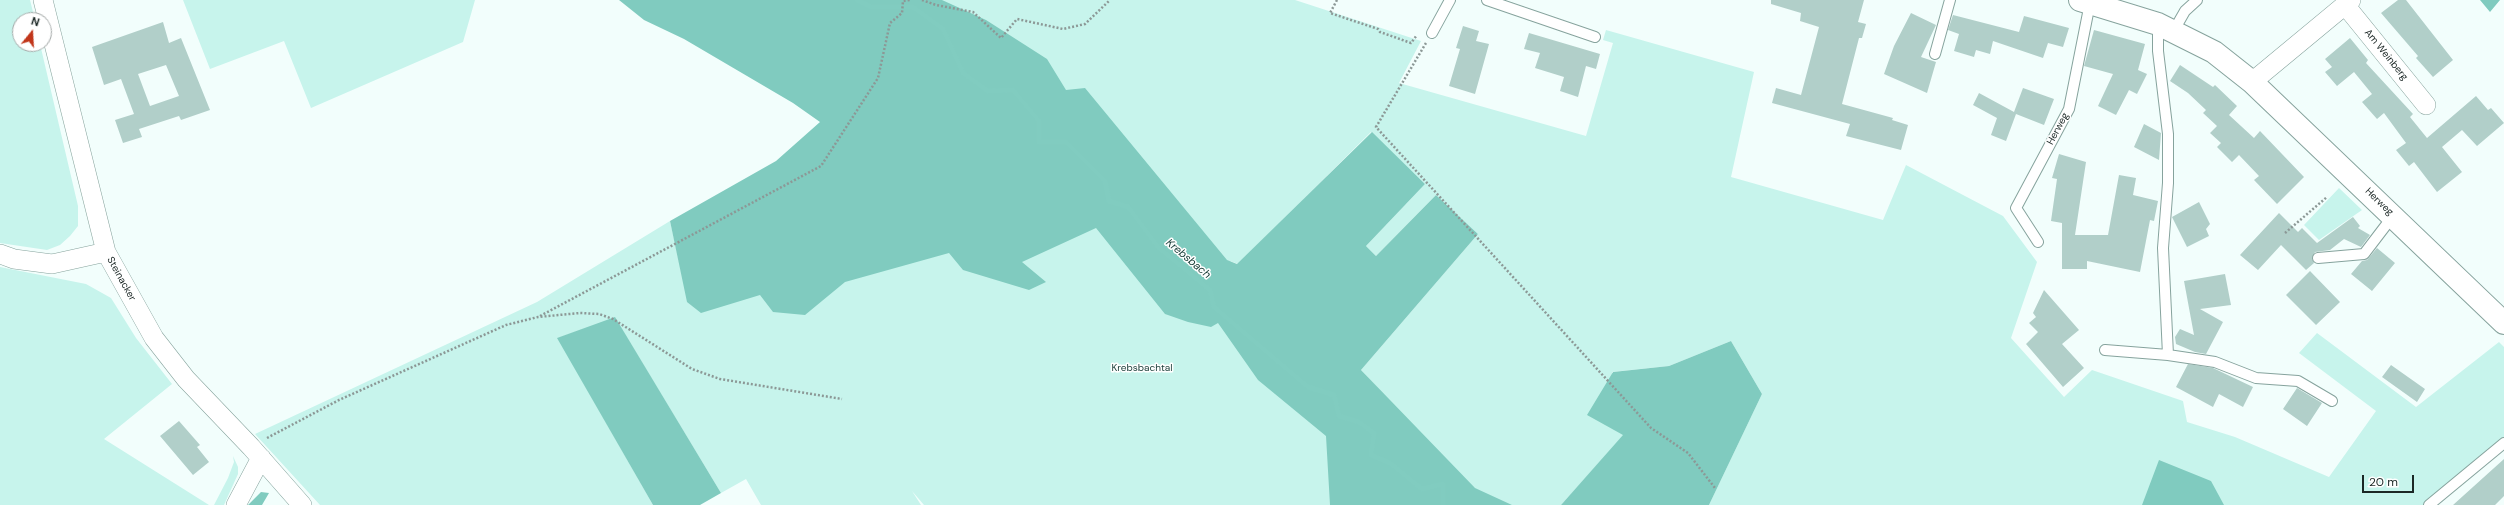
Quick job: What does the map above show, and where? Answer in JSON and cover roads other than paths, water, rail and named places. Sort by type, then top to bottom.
[{"type":"street","name":"Steinacker","points":[[43,0],[106,252],[154,338],[186,379],[256,452],[302,505]]},
{"type":"street","name":"Herweg","points":[[2085,1],[2165,28],[2214,52],[2252,82],[2504,323]]},
{"type":"street","points":[[2252,82],[2348,2]]},
{"type":"street","name":"Am Weinberg","points":[[2348,2],[2426,105]]},
{"type":"street","points":[[0,254],[14,259],[52,264],[106,252]]},
{"type":"street","points":[[236,505],[256,452]]},
{"type":"lane","points":[[1432,33],[1450,0]]},
{"type":"lane","points":[[1487,0],[1595,37]]},
{"type":"lane","points":[[1935,54],[1950,0]]},
{"type":"lane","points":[[2168,355],[2163,248],[2168,183],[2168,134],[2158,51],[2165,28],[2196,0]]},
{"type":"lane","name":"Herweg","points":[[2038,242],[2016,208],[2068,109],[2085,1]]},
{"type":"lane","points":[[2318,258],[2364,254],[2393,216]]},
{"type":"lane","points":[[2105,350],[2168,355],[2215,362],[2256,378],[2298,381],[2332,401]]},
{"type":"lane","points":[[2429,505],[2504,443]]},
{"type":"waterway","name":"Krebsbach","points":[[857,0],[871,7],[913,7],[943,29],[963,73],[988,91],[1013,90],[1039,121],[1039,142],[1066,142],[1105,181],[1109,201],[1128,207],[1159,248],[1210,290],[1214,307],[1308,387],[1334,395],[1339,416],[1359,422],[1374,433],[1371,455],[1390,463],[1422,489],[1443,484],[1443,505]]},
{"type":"park label","name":"Krebsbachtal","points":[[1142,368]]}]
